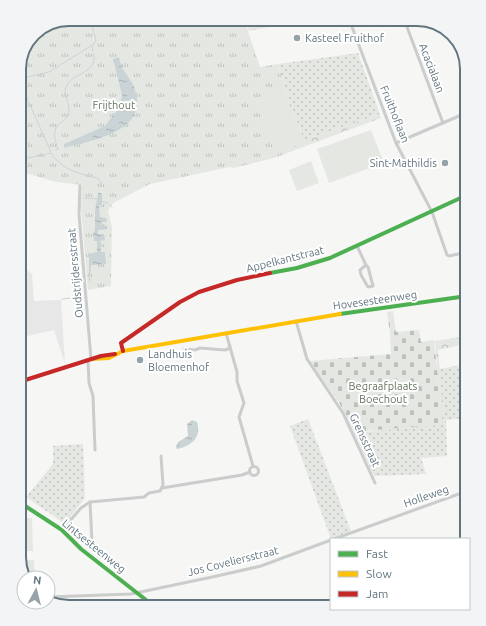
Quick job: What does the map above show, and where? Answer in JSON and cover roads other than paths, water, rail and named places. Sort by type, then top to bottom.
[{"type":"street","name":"Fruithoflaan","points":[[352,26],[396,143],[432,212],[447,255],[449,256],[460,254]]},
{"type":"street","name":"Acacialaan","points":[[407,26],[443,123]]},
{"type":"street","points":[[396,143],[460,115]]},
{"type":"street","name":"Oudstrijdersstraat","points":[[80,186],[80,214],[90,359],[89,383],[93,396],[95,450]]},
{"type":"street","name":"Appelkantstraat","points":[[122,352],[122,343],[173,306],[199,292],[237,280],[305,266],[330,258],[460,198]]},
{"type":"street","points":[[357,246],[368,267],[373,286],[368,287],[361,275],[360,270],[366,265]]},
{"type":"street","name":"Hovesesteenweg","points":[[26,380],[90,359],[114,356],[122,352],[344,313],[460,297]]},
{"type":"street","name":"Grensstraat","points":[[296,321],[307,360],[343,413],[375,483]]},
{"type":"street","points":[[226,333],[237,372],[237,381],[244,403],[239,417],[253,466],[258,468],[258,473],[253,475],[250,472]]},
{"type":"street","points":[[184,349],[195,350],[200,348],[225,350],[230,346]]},
{"type":"street","points":[[161,456],[162,488]]},
{"type":"street","points":[[62,530],[81,508],[90,502],[144,497],[149,493],[160,491],[162,488],[242,475],[250,472],[250,469],[253,466]]},
{"type":"street","name":"Holleweg","points":[[337,538],[460,493]]},
{"type":"street","points":[[90,502],[92,542]]},
{"type":"street","name":"Lintsesteenweg","points":[[26,507],[62,530],[81,549],[146,600]]},
{"type":"street","name":"Jos Coveliersstraat","points":[[56,597],[137,593],[261,566],[330,540]]},
{"type":"water","points":[[119,57],[123,69],[135,90],[137,104],[134,116],[126,125],[115,132],[64,148],[64,144],[105,126],[119,108],[122,95],[113,59]]},
{"type":"water","points":[[98,193],[102,193],[102,205],[99,205],[100,217],[106,218],[107,222],[102,222],[101,225],[107,226],[107,229],[98,230],[98,234],[104,234],[105,240],[100,241],[101,252],[105,252],[106,264],[91,265],[89,281],[89,254],[97,252],[97,241],[94,241],[93,232],[95,231],[95,211]]},
{"type":"water","points":[[192,420],[197,422],[197,437],[187,446],[177,449],[176,447],[178,442],[188,436],[187,424]]},
{"type":"waterway","points":[[26,77],[49,72],[94,44],[96,40],[92,26]]},
{"type":"waterway","points":[[92,46],[93,51]]},
{"type":"waterway","points":[[56,150],[58,149],[55,138],[56,128],[67,118],[69,112],[65,93],[66,86],[69,82],[93,65],[94,54]]},
{"type":"waterway","points":[[26,96],[51,152]]},
{"type":"waterway","points":[[26,158],[51,153],[58,162],[67,168],[78,173],[97,178],[100,180],[101,184]]},
{"type":"waterway","points":[[84,198],[98,199]]},
{"type":"waterway","points":[[101,201],[108,203]]},
{"type":"waterway","points":[[109,204],[112,207]]},
{"type":"waterway","points":[[62,299],[82,297]]},
{"type":"place","name":"Kasteel Fruithof","points":[[297,38]]},
{"type":"place","name":"Sint-Mathildis","points":[[445,163]]},
{"type":"place","name":"Landhuis Bloemenhof","points":[[140,360]]},
{"type":"park label","name":"Frijthout","points":[[114,105]]},
{"type":"park label","name":"Begraafplaats Boechout","points":[[383,392]]}]
